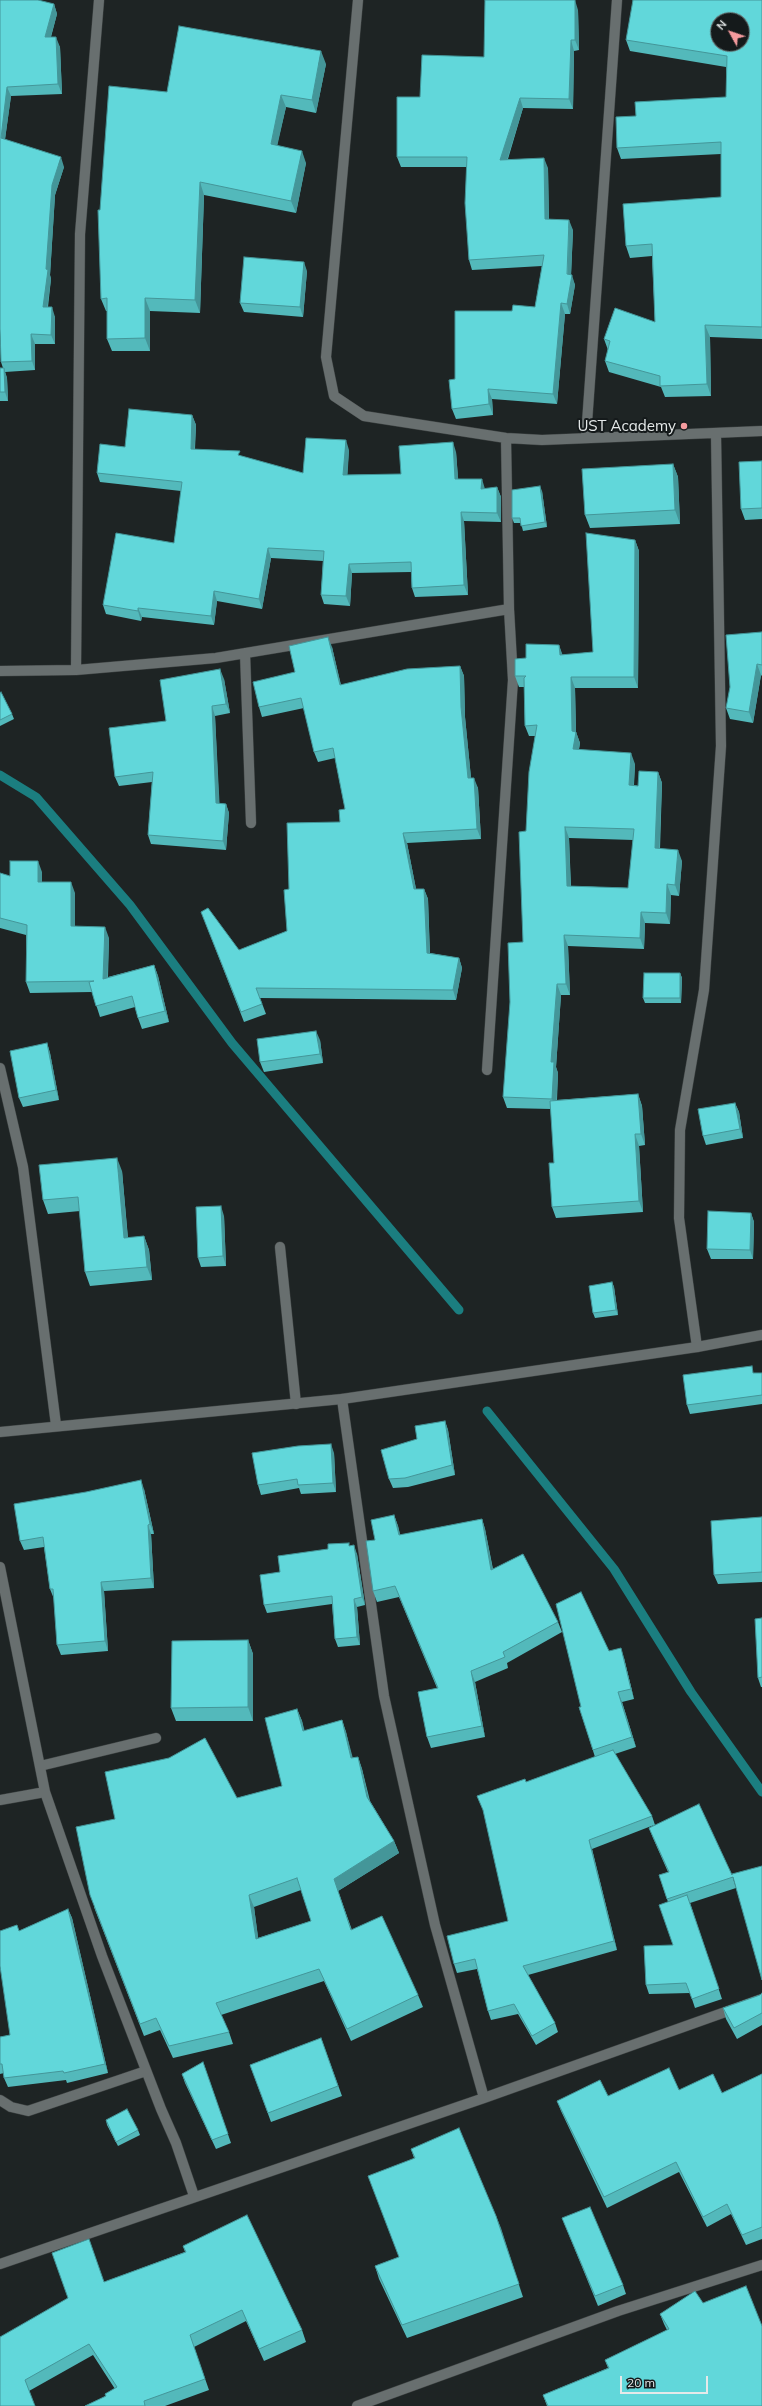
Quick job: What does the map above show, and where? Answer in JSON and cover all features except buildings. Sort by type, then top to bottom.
[{"type":"street","points":[[76,670],[80,234],[99,0]]},
{"type":"street","points":[[358,0],[326,357],[334,396],[364,416],[506,438],[542,440],[762,431]]},
{"type":"street","points":[[586,437],[617,0]]},
{"type":"street","points":[[697,1347],[679,1218],[680,1130],[704,990],[721,746],[716,434]]},
{"type":"street","points":[[487,1070],[513,680],[509,609],[506,438]]},
{"type":"street","points":[[0,671],[76,670],[216,658],[509,609]]},
{"type":"street","points":[[244,653],[251,823]]},
{"type":"street","points":[[0,1068],[22,1167],[56,1425]]},
{"type":"street","points":[[280,1247],[296,1404]]},
{"type":"street","points":[[0,1432],[56,1425],[201,1414],[342,1399],[697,1347],[762,1335]]},
{"type":"street","points":[[342,1399],[384,1696],[435,1924],[484,2098]]},
{"type":"street","points":[[0,1567],[45,1792],[102,1956],[146,2071],[176,2143],[194,2196]]},
{"type":"street","points":[[40,1766],[156,1738]]},
{"type":"street","points":[[0,1800],[45,1792]]},
{"type":"street","points":[[0,2264],[194,2196],[484,2098],[762,1999]]},
{"type":"street","points":[[0,2100],[11,2107],[28,2111],[146,2071]]},
{"type":"street","points":[[357,2406],[618,2310],[762,2265]]},
{"type":"waterway","points":[[0,775],[36,797],[130,905],[232,1043],[459,1310]]},
{"type":"waterway","points":[[487,1411],[614,1569],[691,1692],[762,1792]]},
{"type":"place","name":"UST Academy","points":[[684,426]]}]
